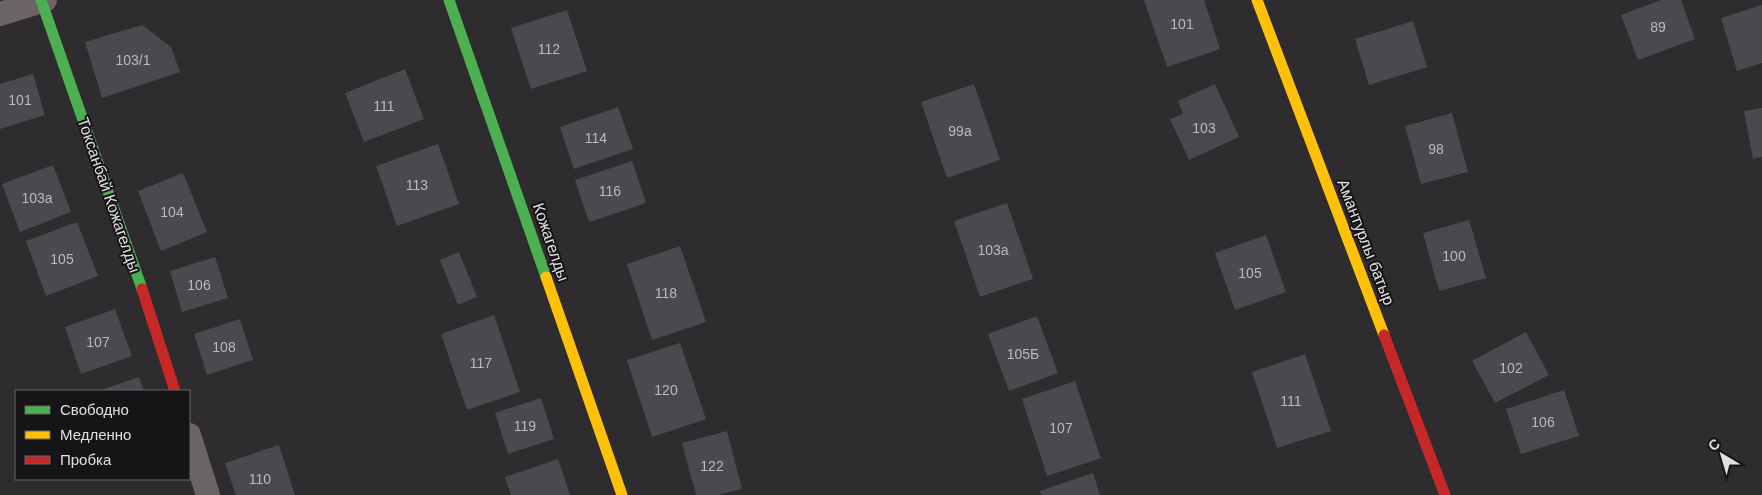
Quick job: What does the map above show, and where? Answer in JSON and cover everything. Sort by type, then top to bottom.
[{"type":"street","points":[[0,14],[42,0]]},
{"type":"street","name":"Токсанбай Кожагелды","points":[[42,0],[139,279],[175,390]]},
{"type":"street","name":"Кожагелды","points":[[449,0],[622,495]]},
{"type":"street","name":"Амантурлы батыр","points":[[1257,0],[1445,495]]},
{"type":"street","points":[[190,438],[208,495]]},
{"type":"building","points":[[1144,0],[1204,0],[1220,49],[1167,67]]},
{"type":"building","points":[[1661,0],[1681,0],[1695,39],[1638,60],[1621,15]]},
{"type":"building","points":[[1762,5],[1762,63],[1737,71],[1721,18]]},
{"type":"building","points":[[567,10],[587,71],[531,89],[511,28]]},
{"type":"building","points":[[1413,21],[1427,67],[1369,85],[1355,39]]},
{"type":"building","points":[[142,25],[171,47],[180,72],[102,98],[85,42]]},
{"type":"building","points":[[405,69],[424,119],[364,142],[345,93]]},
{"type":"building","points":[[33,74],[45,115],[0,129],[0,84]]},
{"type":"building","points":[[974,84],[1000,160],[947,178],[921,102]]},
{"type":"building","points":[[1215,84],[1239,137],[1189,160],[1170,119],[1183,114],[1178,101]]},
{"type":"building","points":[[618,107],[633,149],[574,169],[560,127]]},
{"type":"building","points":[[1762,108],[1762,157],[1753,159],[1744,111]]},
{"type":"building","points":[[1452,113],[1468,172],[1421,184],[1405,126]]},
{"type":"building","points":[[438,144],[459,204],[397,226],[376,166]]},
{"type":"building","points":[[632,161],[646,203],[589,222],[575,180]]},
{"type":"building","points":[[53,165],[71,212],[20,232],[2,184]]},
{"type":"building","points":[[183,173],[207,232],[161,251],[138,191]]},
{"type":"building","points":[[1007,203],[1033,279],[980,297],[954,221]]},
{"type":"building","points":[[1469,220],[1486,278],[1439,291],[1423,233]]},
{"type":"building","points":[[77,222],[98,276],[46,296],[26,241]]},
{"type":"building","points":[[1266,235],[1286,292],[1235,310],[1215,253]]},
{"type":"building","points":[[680,246],[706,322],[652,340],[627,264]]},
{"type":"building","points":[[459,252],[477,297],[458,305],[440,260]]},
{"type":"building","points":[[215,257],[228,298],[182,312],[170,271]]},
{"type":"building","points":[[115,309],[132,356],[81,374],[65,327]]},
{"type":"building","points":[[494,315],[520,392],[467,410],[441,334]]},
{"type":"building","points":[[1037,316],[1058,373],[1009,391],[988,334]]},
{"type":"building","points":[[240,319],[253,360],[207,375],[194,334]]},
{"type":"building","points":[[1526,332],[1549,375],[1495,403],[1472,361]]},
{"type":"building","points":[[680,343],[706,419],[652,437],[627,360]]},
{"type":"building","points":[[1305,354],[1331,431],[1277,448],[1252,372]]},
{"type":"building","points":[[139,377],[144,390],[101,390]]},
{"type":"building","points":[[1075,381],[1101,458],[1047,476],[1022,399]]},
{"type":"building","points":[[1564,390],[1579,436],[1521,454],[1506,409]]},
{"type":"building","points":[[541,398],[554,439],[508,454],[495,413]]},
{"type":"building","points":[[727,431],[742,489],[718,495],[696,495],[682,443]]},
{"type":"building","points":[[279,445],[295,495],[236,495],[225,463]]},
{"type":"building","points":[[558,459],[570,495],[511,495],[505,477]]},
{"type":"building","points":[[1093,473],[1100,495],[1041,495],[1040,491]]},
{"type":"traffic: fast","points":[[41,0],[142,289]]},
{"type":"traffic: fast","points":[[449,0],[546,277]]},
{"type":"traffic: slow","points":[[1257,0],[1384,335]]},
{"type":"traffic: slow","points":[[546,277],[622,495]]},
{"type":"traffic: jam","points":[[142,289],[175,390]]},
{"type":"traffic: jam","points":[[1384,335],[1445,495]]}]
